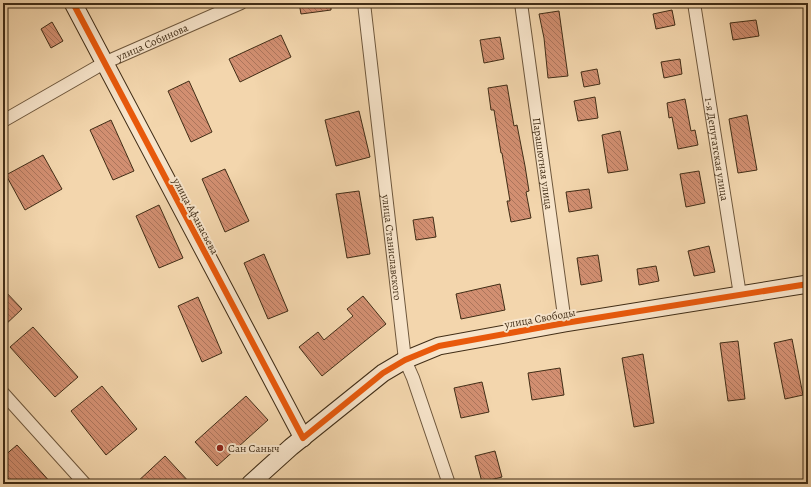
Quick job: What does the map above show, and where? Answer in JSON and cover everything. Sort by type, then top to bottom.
[{"type":"street","name":"улица Афанасьева","points":[[73,3],[303,438]]},
{"type":"street","name":"улица Собинова","points":[[3,121],[104,63],[239,3]]},
{"type":"street","name":"улица Станиславского","points":[[364,3],[405,360],[413,378],[449,484]]},
{"type":"street","name":"Парашютная улица","points":[[521,3],[564,324]]},
{"type":"street","name":"1-я Депутатская улица","points":[[694,3],[740,295]]},
{"type":"street","name":"улица Свободы","points":[[250,484],[303,438],[383,373],[405,360],[439,346],[808,284]]},
{"type":"street","points":[[3,393],[85,484]]},
{"type":"street","name":"улица Свободы","points":[[264,484],[297,454],[303,438]]},
{"type":"building","points":[[299,3],[331,3],[331,10],[301,14]]},
{"type":"building","points":[[672,10],[675,25],[656,29],[653,14]]},
{"type":"building","points":[[559,11],[568,76],[548,78],[544,38],[539,14]]},
{"type":"building","points":[[756,20],[759,36],[733,40],[730,23]]},
{"type":"building","points":[[52,22],[63,41],[51,48],[41,29]]},
{"type":"building","points":[[281,35],[291,57],[240,82],[229,59]]},
{"type":"building","points":[[500,37],[504,59],[484,63],[480,40]]},
{"type":"building","points":[[680,59],[682,74],[664,78],[661,62]]},
{"type":"building","points":[[597,69],[600,84],[584,87],[581,72]]},
{"type":"building","points":[[189,81],[212,132],[191,142],[168,91]]},
{"type":"building","points":[[507,85],[514,126],[517,125],[525,166],[529,191],[526,192],[531,218],[511,222],[507,201],[510,201],[502,153],[494,110],[491,110],[488,88]]},
{"type":"building","points":[[595,97],[598,118],[578,121],[574,101]]},
{"type":"building","points":[[685,99],[691,131],[695,130],[698,145],[678,149],[672,117],[669,118],[667,103]]},
{"type":"building","points":[[359,111],[370,157],[336,166],[325,120]]},
{"type":"building","points":[[747,115],[757,170],[738,173],[729,119]]},
{"type":"building","points":[[111,120],[134,171],[113,180],[90,130]]},
{"type":"building","points":[[620,131],[628,170],[608,173],[602,135]]},
{"type":"building","points":[[43,155],[62,189],[25,210],[6,175]]},
{"type":"building","points":[[225,169],[249,221],[225,232],[202,179]]},
{"type":"building","points":[[699,171],[705,203],[686,207],[680,174]]},
{"type":"building","points":[[589,189],[592,208],[569,212],[566,192]]},
{"type":"building","points":[[359,191],[370,254],[347,258],[336,194]]},
{"type":"building","points":[[159,205],[183,258],[159,268],[136,216]]},
{"type":"building","points":[[433,217],[436,237],[416,240],[413,220]]},
{"type":"building","points":[[709,246],[715,272],[694,276],[688,251]]},
{"type":"building","points":[[264,254],[288,311],[268,319],[244,263]]},
{"type":"building","points":[[598,255],[602,281],[581,285],[577,258]]},
{"type":"building","points":[[656,266],[659,281],[639,285],[637,269]]},
{"type":"building","points":[[500,284],[505,310],[461,319],[456,294]]},
{"type":"building","points":[[3,289],[22,309],[3,327]]},
{"type":"building","points":[[363,296],[386,324],[322,376],[299,347],[318,332],[324,340],[353,316],[347,309]]},
{"type":"building","points":[[198,297],[222,353],[202,362],[178,306]]},
{"type":"building","points":[[33,327],[78,377],[55,397],[10,347]]},
{"type":"building","points":[[792,339],[803,395],[785,399],[774,343]]},
{"type":"building","points":[[738,341],[745,399],[728,401],[720,343]]},
{"type":"building","points":[[643,354],[654,423],[634,427],[622,358]]},
{"type":"building","points":[[560,368],[564,395],[532,400],[528,373]]},
{"type":"building","points":[[482,382],[489,412],[461,418],[454,388]]},
{"type":"building","points":[[102,386],[137,429],[106,455],[71,411]]},
{"type":"building","points":[[246,396],[268,420],[217,466],[195,442]]},
{"type":"building","points":[[17,445],[52,484],[13,484],[3,473],[3,457]]},
{"type":"building","points":[[495,451],[502,477],[482,482],[475,456]]},
{"type":"building","points":[[165,456],[191,484],[135,484]]},
{"type":"cycle path","points":[[73,3],[303,438],[383,373],[405,360],[439,346],[565,323],[808,284]]},
{"type":"place","name":"Сан Саныч","points":[[220,448]]}]
